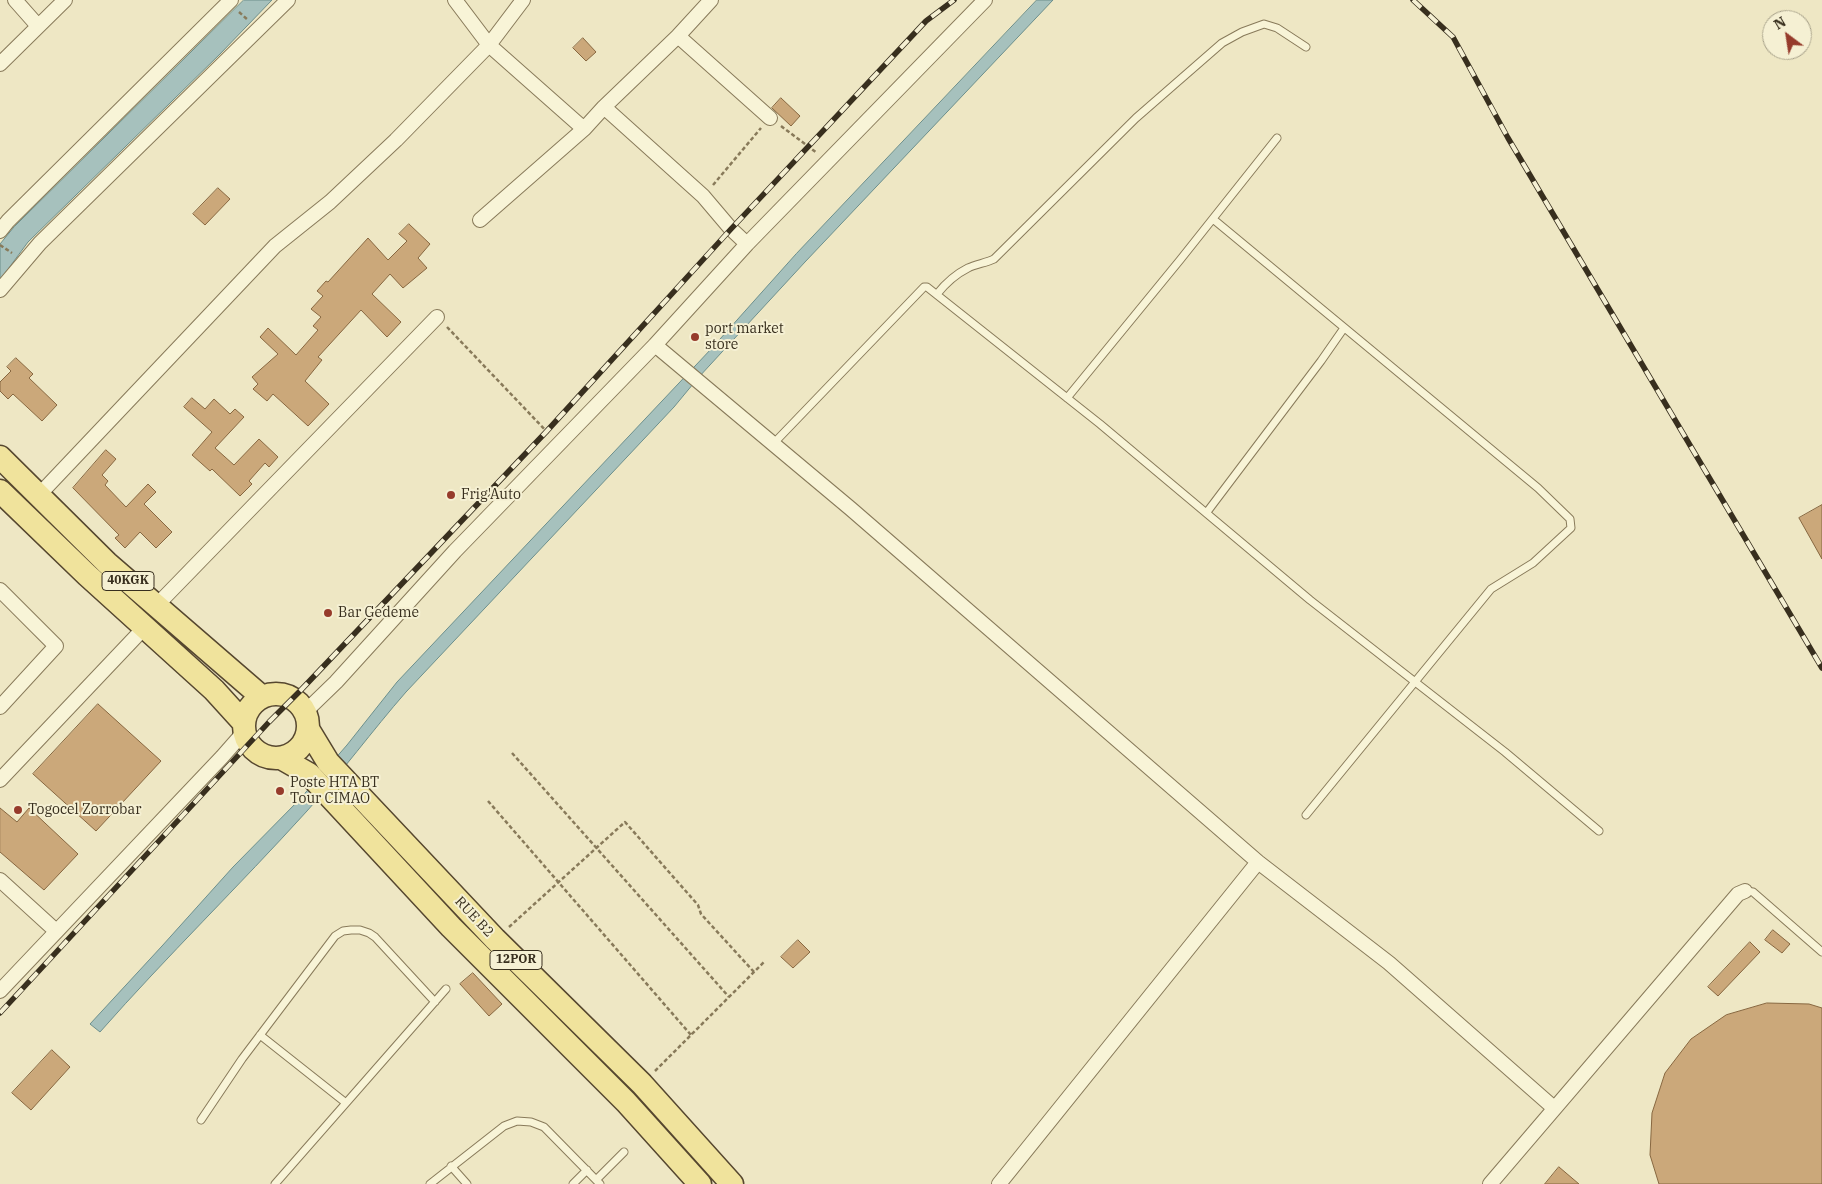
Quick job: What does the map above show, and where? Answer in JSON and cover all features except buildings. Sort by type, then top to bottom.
[{"type":"main road","name":"40KGK","points":[[0,457],[107,563],[262,697]]},
{"type":"main road","name":"40KGK","points":[[0,491],[87,575],[214,690],[244,728],[251,747],[257,753],[264,757],[281,758]]},
{"type":"main road","points":[[244,728],[249,708],[262,697],[270,694],[287,696],[301,705],[307,721],[303,745],[297,751],[281,758]]},
{"type":"main road","name":"RUE B2","points":[[307,721],[328,762],[495,940],[642,1084],[732,1184]]},
{"type":"main road","name":"RUE B2","points":[[281,758],[309,774],[326,790],[451,927],[626,1102],[700,1184]]},
{"type":"street","points":[[15,0],[38,26]]},
{"type":"street","points":[[0,64],[65,0]]},
{"type":"street","points":[[0,290],[40,243],[288,0]]},
{"type":"street","points":[[455,0],[489,45],[584,129]]},
{"type":"street","points":[[38,496],[275,246],[330,202],[396,140],[489,45],[523,0]]},
{"type":"street","points":[[480,220],[584,129],[604,107],[678,36],[711,0]]},
{"type":"street","points":[[307,721],[336,682],[455,551],[655,345],[747,244],[985,0]]},
{"type":"street","points":[[0,231],[8,220],[230,1]]},
{"type":"street","points":[[678,36],[770,118]]},
{"type":"street","points":[[604,107],[703,196],[731,229],[747,244]]},
{"type":"street","points":[[156,606],[437,316]]},
{"type":"street","points":[[655,345],[851,509],[1258,862],[1389,964],[1554,1108]]},
{"type":"street","points":[[0,590],[56,646],[0,707]]},
{"type":"street","points":[[0,780],[144,627]]},
{"type":"street","points":[[0,991],[222,757],[244,728]]},
{"type":"street","points":[[999,1184],[1258,862]]},
{"type":"street","points":[[0,880],[56,931]]},
{"type":"street","points":[[1490,1184],[1738,894],[1745,891]]},
{"type":"lane","points":[[937,294],[944,285],[969,267],[984,264],[994,259],[1136,118],[1222,43],[1242,32],[1264,24],[1277,28],[1306,47]]},
{"type":"lane","points":[[1068,398],[1277,138]]},
{"type":"lane","points":[[1213,219],[1538,488],[1570,519],[1571,528],[1533,563],[1491,590],[1306,815]]},
{"type":"lane","points":[[773,444],[924,287],[927,287],[1068,398],[1310,600],[1505,752],[1599,831]]},
{"type":"lane","points":[[1206,512],[1344,328]]},
{"type":"lane","points":[[1745,891],[1753,892],[1822,952]]},
{"type":"lane","points":[[201,1120],[242,1059],[335,936],[342,931],[360,930],[375,937],[435,1002]]},
{"type":"lane","points":[[275,1184],[446,989]]},
{"type":"lane","points":[[260,1035],[346,1103]]},
{"type":"lane","points":[[430,1184],[504,1126],[517,1121],[531,1122],[544,1127],[598,1182],[624,1152]]},
{"type":"lane","points":[[451,1166],[467,1184]]},
{"type":"lane","points":[[573,1184],[587,1170]]},
{"type":"path","points":[[230,1],[258,30]]},
{"type":"path","points":[[703,196],[770,118],[810,147],[827,163]]},
{"type":"path","points":[[437,316],[546,432],[559,443]]},
{"type":"path","points":[[512,753],[729,997]]},
{"type":"path","points":[[488,801],[691,1035]]},
{"type":"path","points":[[495,940],[625,822],[698,905],[701,914],[754,972]]},
{"type":"path","points":[[642,1084],[765,961]]},
{"type":"water","points":[[244,0],[272,0],[220,54],[28,242],[0,280],[0,244],[14,227]]},
{"type":"water","points":[[1037,0],[1053,0],[805,262],[698,378],[674,407],[406,692],[307,811],[100,1032],[90,1024],[233,867],[299,800],[347,745],[397,682],[712,348],[796,254]]},
{"type":"railway","points":[[0,1013],[269,722],[546,432],[731,229],[926,21],[954,0]]},
{"type":"railway","points":[[1413,0],[1453,37],[1508,138],[1822,668]]},
{"type":"place","name":"port market store","points":[[695,337]]},
{"type":"place","name":"Frig'Auto","points":[[451,495]]},
{"type":"place","name":"Bar Gedeme","points":[[328,613]]},
{"type":"place","name":"Poste HTA BT Tour CIMAO","points":[[280,791]]},
{"type":"place","name":"Togocel Zorrobar","points":[[18,810]]}]
